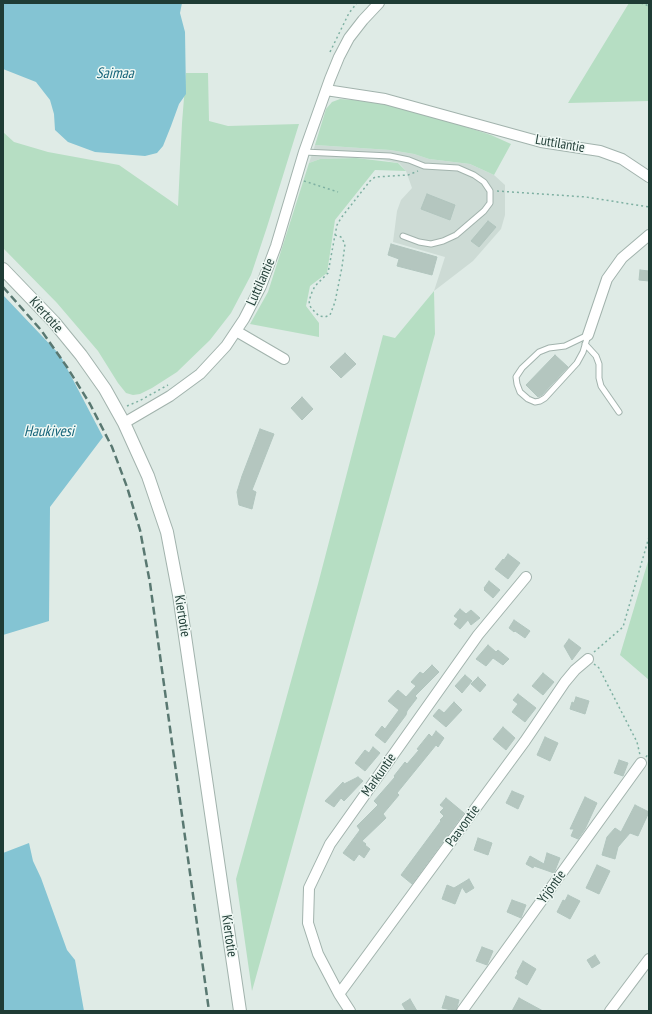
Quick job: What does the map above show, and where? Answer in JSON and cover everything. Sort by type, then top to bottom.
[{"type":"street","name":"Luttilantie","points":[[128,421],[170,396],[200,374],[213,360],[244,319],[264,279],[276,246],[304,152],[339,57],[363,20],[379,3]]},
{"type":"street","name":"Luttilantie","points":[[326,90],[385,99],[541,142],[600,151],[622,159],[649,177]]},
{"type":"street","points":[[587,340],[607,279],[622,258],[649,235]]},
{"type":"street","name":"Kiertotie","points":[[3,269],[54,322],[81,355],[128,421],[167,532],[178,587],[240,1011]]},
{"type":"street","points":[[236,331],[284,359]]},
{"type":"street","name":"Markuntie","points":[[350,1011],[339,994],[318,954],[308,923],[309,888],[330,844],[478,635],[526,577]]},
{"type":"street","name":"Paavontie","points":[[339,994],[520,747],[565,682],[588,659]]},
{"type":"street","name":"Yrjöntie","points":[[462,1011],[641,763]]},
{"type":"street","points":[[610,1011],[649,959]]},
{"type":"lane","points":[[304,152],[390,156],[409,160],[424,166],[458,168],[474,174],[484,182],[490,191],[490,203],[484,211],[456,235],[443,241],[431,244],[419,242],[403,236]]},
{"type":"lane","points":[[587,340],[584,352],[577,363],[545,398],[535,402],[528,399],[520,392],[516,384],[516,377],[522,368],[539,352],[549,348],[565,346],[587,340]]},
{"type":"lane","points":[[587,340],[596,356],[601,386],[619,412]]},
{"type":"path","points":[[329,56],[349,13],[357,3]]},
{"type":"path","points":[[641,3],[649,6]]},
{"type":"path","points":[[335,235],[341,237],[345,244],[336,302],[330,315],[325,317],[319,316],[312,309],[309,300],[315,286],[328,273],[335,235],[337,225],[341,218],[370,181],[375,177],[408,175]]},
{"type":"path","points":[[297,178],[338,192]]},
{"type":"path","points":[[490,191],[586,196],[649,207]]},
{"type":"path","points":[[128,421],[125,407],[139,401],[172,382]]},
{"type":"path","points":[[641,763],[637,742],[634,736],[599,668],[588,659],[601,645],[623,627],[649,537]]},
{"type":"shaded area","points":[[315,145],[390,150],[414,154],[429,159],[470,164],[494,175],[505,185],[505,215],[501,229],[473,261],[434,291],[445,257],[393,242],[397,211],[401,200],[412,188],[406,171],[399,163],[383,160],[356,158],[320,159],[309,163]]},
{"type":"green space","points":[[629,3],[649,3],[649,101],[568,103]]},
{"type":"green space","points":[[186,73],[208,73],[209,121],[228,126],[299,124],[251,275],[231,313],[210,340],[177,372],[152,388],[140,394],[133,395],[126,393],[98,351],[57,303],[3,248],[3,132],[14,142],[48,152],[119,165],[178,206]]},
{"type":"green space","points":[[340,99],[382,102],[491,135],[511,144],[494,175],[470,164],[429,159],[414,154],[390,150],[315,145],[326,109],[332,102]]},
{"type":"green space","points":[[356,158],[398,163],[406,171],[375,170],[335,220],[327,273],[310,286],[306,306],[319,323],[319,337],[250,324],[268,292],[309,163],[320,159]]},
{"type":"green space","points":[[434,291],[435,334],[252,991],[236,879],[318,584],[383,335],[395,338]]},
{"type":"green space","points":[[649,558],[649,680],[620,655]]},
{"type":"water","name":"Saimaa","points":[[3,3],[182,3],[180,13],[185,32],[186,94],[179,104],[163,146],[157,153],[145,156],[95,152],[68,142],[55,130],[54,114],[50,100],[36,82],[3,69]]},
{"type":"water","name":"Haukivesi","points":[[3,295],[60,355],[103,437],[50,507],[49,621],[3,635]]},
{"type":"water","points":[[29,843],[33,861],[41,878],[67,950],[75,960],[84,1011],[3,1011],[3,853]]},
{"type":"building","points":[[427,194],[455,205],[450,220],[421,209]]},
{"type":"building","points":[[488,221],[496,227],[479,247],[471,241]]},
{"type":"building","points":[[391,244],[437,257],[432,275],[397,266],[399,259],[388,255]]},
{"type":"building","points":[[640,270],[649,271],[649,281],[639,280]]},
{"type":"building","points":[[345,353],[356,364],[341,378],[330,367]]},
{"type":"building","points":[[555,355],[568,367],[542,395],[538,397],[526,385]]},
{"type":"building","points":[[302,397],[313,409],[302,420],[291,408]]},
{"type":"building","points":[[260,429],[274,434],[252,490],[256,492],[252,509],[239,505],[237,492]]},
{"type":"building","points":[[508,554],[520,563],[508,579],[495,569]]},
{"type":"building","points":[[489,581],[500,590],[493,598],[484,590]]},
{"type":"building","points":[[460,609],[466,614],[471,610],[480,618],[471,625],[468,620],[460,629],[454,624],[458,619],[454,616]]},
{"type":"building","points":[[514,620],[530,631],[525,638],[509,628]]},
{"type":"building","points":[[569,639],[581,648],[572,660],[564,646]]},
{"type":"building","points":[[488,645],[496,652],[498,650],[509,659],[503,665],[493,658],[486,666],[476,659]]},
{"type":"building","points":[[432,665],[439,672],[415,696],[417,698],[385,743],[375,735],[382,726],[385,729],[399,710],[388,701],[398,690],[406,697],[416,686],[411,682],[420,672],[423,674]]},
{"type":"building","points":[[543,673],[554,682],[543,695],[532,686]]},
{"type":"building","points":[[465,675],[472,681],[462,693],[455,686]]},
{"type":"building","points":[[478,677],[486,685],[480,692],[471,684]]},
{"type":"building","points":[[518,694],[536,708],[525,722],[512,712],[518,704],[513,700]]},
{"type":"building","points":[[576,697],[589,701],[585,714],[570,709],[572,702],[574,703]]},
{"type":"building","points":[[454,702],[462,710],[446,727],[433,716],[439,709],[444,713]]},
{"type":"building","points":[[503,727],[515,738],[506,750],[493,739]]},
{"type":"building","points":[[436,731],[444,738],[438,747],[436,745],[397,793],[399,795],[383,814],[386,818],[362,841],[370,849],[364,858],[359,854],[354,861],[343,853],[360,830],[357,826],[378,805],[374,801],[395,777],[394,776],[405,762],[407,764],[419,750],[417,749],[429,734],[432,737]]},
{"type":"building","points":[[545,737],[558,743],[550,761],[537,755]]},
{"type":"building","points":[[373,747],[380,753],[365,771],[355,763],[365,750],[369,753]]},
{"type":"building","points":[[619,760],[628,763],[623,776],[614,773]]},
{"type":"building","points":[[358,777],[363,781],[344,801],[341,798],[334,807],[325,801],[343,782],[344,784]]},
{"type":"building","points":[[512,791],[524,796],[518,809],[506,803]]},
{"type":"building","points":[[585,797],[597,803],[585,829],[578,839],[571,836],[574,829],[570,829]]},
{"type":"building","points":[[446,798],[464,813],[412,884],[401,875],[444,816],[440,812],[444,808],[440,805]]},
{"type":"building","points":[[635,805],[649,812],[638,836],[630,833],[618,847],[615,859],[602,855],[607,837],[615,828],[621,832]]},
{"type":"building","points":[[478,838],[492,843],[488,855],[474,850]]},
{"type":"building","points":[[547,853],[560,858],[554,873],[534,866],[533,868],[526,864],[530,856],[544,864]]},
{"type":"building","points":[[597,865],[610,871],[599,894],[586,888]]},
{"type":"building","points":[[469,879],[474,888],[466,893],[462,887],[455,904],[442,899],[447,885],[454,888]]},
{"type":"building","points":[[568,895],[580,901],[570,919],[557,912],[563,900],[565,901]]},
{"type":"building","points":[[512,900],[526,905],[521,918],[507,912]]},
{"type":"building","points":[[482,947],[493,951],[487,965],[476,961]]},
{"type":"building","points":[[595,955],[600,963],[592,968],[587,960]]},
{"type":"building","points":[[523,961],[536,969],[527,985],[515,978]]},
{"type":"building","points":[[446,996],[459,1000],[456,1011],[442,1008]]},
{"type":"building","points":[[519,998],[543,1011],[512,1011]]},
{"type":"building","points":[[410,999],[417,1011],[406,1011],[402,1004]]},
{"type":"railway","points":[[3,287],[41,330],[67,367],[90,404],[112,447],[127,487],[140,530],[150,583],[209,1011]]}]
